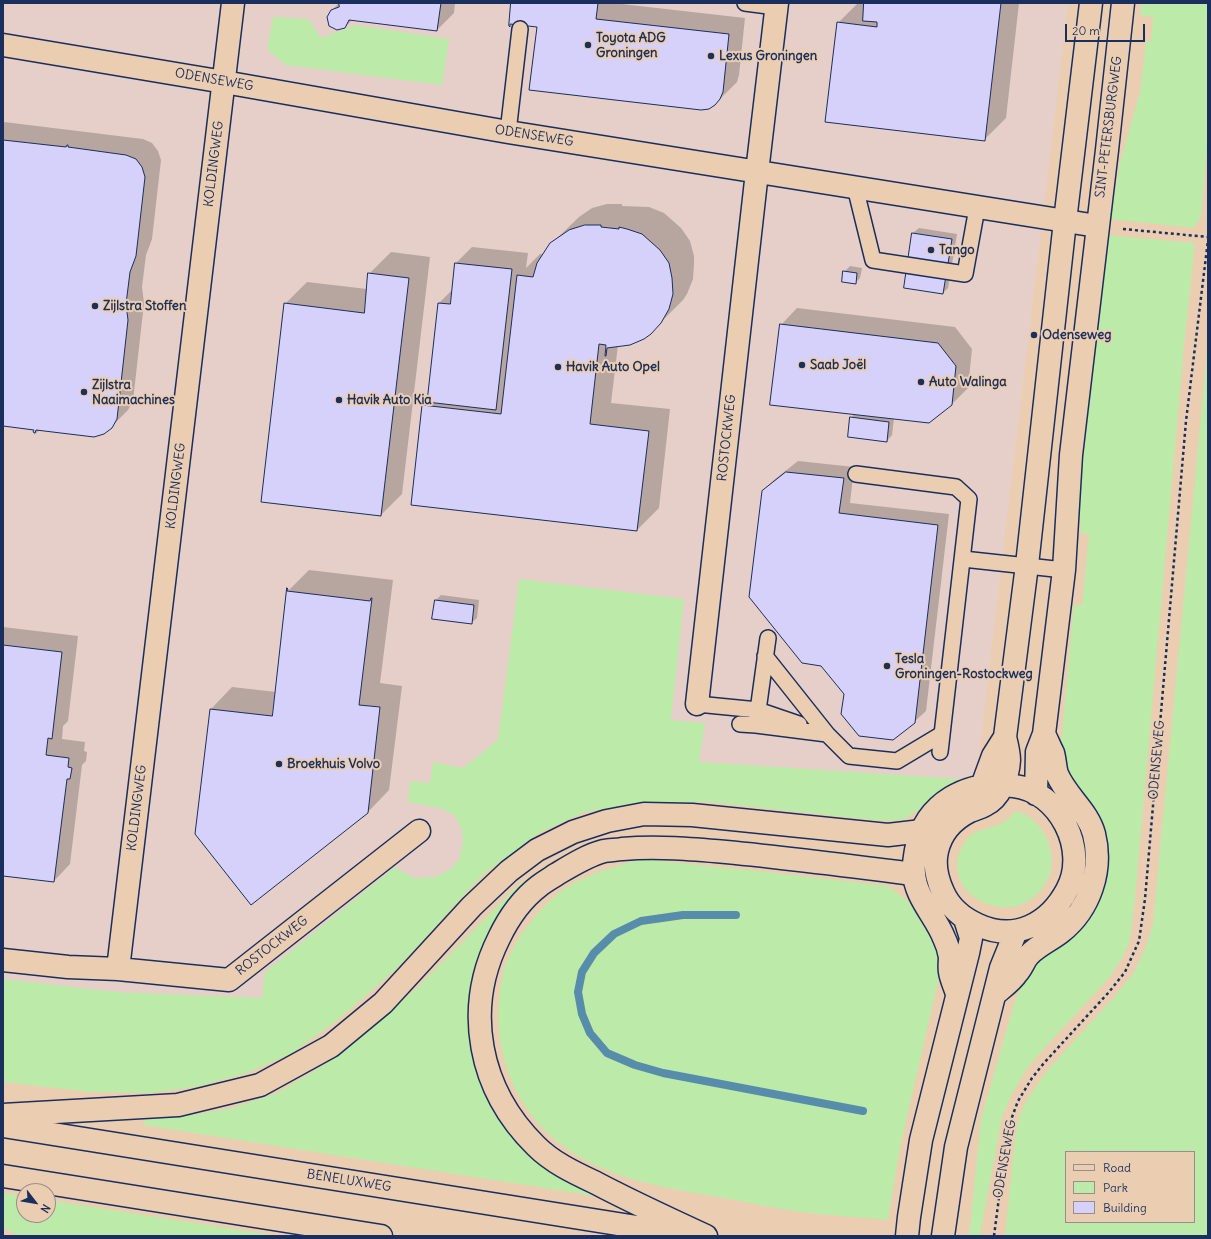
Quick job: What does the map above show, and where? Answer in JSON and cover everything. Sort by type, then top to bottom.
[{"type":"main road","name":"KOLDINGWEG","points":[[118,969],[233,3]]},
{"type":"main road","points":[[958,994],[950,973],[950,958],[944,938],[921,896],[914,874],[917,843],[928,819],[949,798],[959,793],[992,786],[1014,786],[1026,789],[1051,804],[1062,818],[1070,834],[1074,852],[1074,870],[1069,887],[1060,903],[1047,916],[1033,926],[1016,931],[990,930],[965,919],[954,910],[946,899],[939,885],[936,865],[937,852],[942,838],[951,825],[961,816],[986,805],[996,797],[992,786],[993,756],[1005,737],[1027,566],[1065,221],[1091,3]]},
{"type":"main road","name":"SINT-PETERSBURGWEG","points":[[1097,226],[1123,3]]},
{"type":"main road","name":"ROSTOCKWEG","points":[[697,704],[777,5]]},
{"type":"main road","name":"ODENSEWEG","points":[[3,45],[508,132],[976,208],[1097,226]]},
{"type":"main road","points":[[1036,794],[1037,752],[1044,734],[1064,570],[1071,455],[1097,226]]},
{"type":"main road","points":[[995,994],[1017,974],[1029,955],[1062,931],[1074,919],[1083,907],[1092,888],[1096,870],[1097,852],[1094,833],[1088,818],[1074,802],[1057,774],[1053,754],[1044,734]]},
{"type":"main road","points":[[3,1115],[178,1105],[260,1085],[331,1046],[383,1003],[472,906],[509,871],[537,850],[573,832],[608,821],[644,814],[692,815],[888,835],[922,831]]},
{"type":"main road","name":"ROSTOCKWEG","points":[[3,960],[68,967],[118,969],[229,980],[419,831]]},
{"type":"main road","points":[[706,1236],[565,1167],[538,1148],[514,1120],[496,1090],[481,1042],[479,1022],[479,1004],[482,984],[487,965],[502,931],[512,916],[539,886],[573,864],[604,851],[639,848],[683,848],[822,862],[937,877]]},
{"type":"main road","points":[[907,1236],[921,1140],[968,953],[970,938],[965,919]]},
{"type":"main road","points":[[943,1236],[956,1147],[1001,968],[1016,931]]},
{"type":"main road","name":"BENELUXWEG","points":[[3,1126],[695,1236]]},
{"type":"main road","points":[[3,1176],[381,1236]]},
{"type":"lane","points":[[746,3],[777,5]]},
{"type":"lane","points":[[508,132],[520,29]]},
{"type":"lane","points":[[854,187],[874,260],[965,274],[976,208]]},
{"type":"lane","points":[[856,474],[956,487],[969,499],[940,752]]},
{"type":"lane","points":[[963,559],[1064,570]]},
{"type":"lane","points":[[756,726],[768,638]]},
{"type":"lane","points":[[765,656],[827,734],[849,756],[897,761],[942,734]]},
{"type":"lane","points":[[697,704],[758,710],[827,734]]},
{"type":"lane","points":[[740,724],[827,734]]},
{"type":"path","name":"ODENSEWEG","points":[[994,1236],[1008,1128],[1018,1101],[1032,1078],[1044,1063],[1109,992],[1125,972],[1139,941],[1145,899],[1186,421],[1208,238],[1097,226]]},
{"type":"shaded area","points":[[3,3],[1068,3],[976,780],[939,796],[655,781],[562,805],[481,860],[354,990],[3,1046]]},
{"type":"green space","points":[[1141,3],[1208,3],[1208,137],[1201,217],[1193,228],[1110,219],[1120,163],[1140,92],[1146,41],[1151,41],[1153,17],[1141,16]]},
{"type":"green space","points":[[273,17],[308,19],[321,38],[356,25],[449,39],[442,85],[286,65],[267,49]]},
{"type":"green space","points":[[1107,235],[1195,243],[1184,346],[1130,940],[1122,958],[1107,980],[1039,1054],[1025,1071],[1012,1094],[1002,1117],[980,1236],[969,1236],[981,1119],[1015,1001],[1024,979],[1032,967],[1068,940],[1090,917],[1097,905],[1104,886],[1107,865],[1078,788],[1066,770],[1061,745],[1074,604],[1082,606],[1089,535],[1081,533],[1078,495]]},
{"type":"green space","points":[[1208,342],[1208,1236],[1005,1236],[1015,1138],[1019,1117],[1028,1098],[1046,1072],[1133,974],[1146,947],[1153,924]]},
{"type":"green space","points":[[519,579],[684,599],[671,720],[705,723],[699,762],[962,779],[947,785],[929,803],[905,819],[893,821],[708,802],[637,803],[585,812],[539,833],[485,873],[394,971],[334,1023],[290,1054],[247,1073],[200,1086],[152,1093],[90,1092],[3,1082],[3,979],[117,992],[262,998],[265,972],[395,867],[414,878],[435,877],[451,869],[459,859],[463,844],[462,830],[455,816],[443,809],[408,802],[410,781],[430,783],[433,762],[463,768],[498,740]]},
{"type":"green space","points":[[1016,811],[1027,815],[1037,823],[1044,833],[1051,850],[1052,863],[1050,874],[1041,890],[1026,902],[1010,907],[993,906],[978,899],[966,889],[958,875],[958,859],[965,842],[969,837],[977,832],[1002,823]]},
{"type":"green space","points":[[641,859],[887,886],[906,900],[919,915],[937,945],[942,958],[942,964],[900,1147],[888,1220],[823,1215],[790,1210],[682,1191],[635,1180],[605,1170],[569,1150],[549,1134],[533,1117],[520,1097],[509,1075],[502,1051],[499,1027],[499,1001],[506,964],[517,941],[528,925],[555,896],[585,877]]},
{"type":"green space","points":[[523,881],[526,886],[500,920],[474,976],[470,1022],[494,1105],[608,1198],[143,1125],[145,1120],[191,1115],[232,1108],[279,1092],[327,1063],[362,1037],[419,986]]},
{"type":"green space","points":[[3,1193],[16,1195],[16,1223],[56,1223],[56,1201],[278,1236],[19,1236],[3,1227]]},
{"type":"building","points":[[339,3],[441,3],[437,31],[349,20],[345,28],[337,30],[329,26],[327,17],[331,10],[339,7]]},
{"type":"building","points":[[511,3],[598,3],[596,19],[729,34],[723,92],[720,99],[709,109],[701,110],[529,90],[537,27],[510,24],[510,27],[509,26]]},
{"type":"building","points":[[864,3],[1001,3],[985,141],[825,122],[837,22],[877,27],[877,22],[863,21]]},
{"type":"building","points":[[3,140],[66,147],[68,145],[68,147],[126,155],[136,159],[142,167],[145,177],[136,256],[130,272],[126,304],[128,320],[117,419],[112,428],[104,434],[94,437],[36,430],[35,433],[33,432],[34,430],[3,426]]},
{"type":"building","points":[[585,225],[601,225],[601,227],[619,229],[619,227],[642,234],[660,250],[669,263],[672,278],[673,294],[669,309],[661,323],[651,334],[630,345],[607,348],[606,356],[606,345],[599,344],[590,424],[649,431],[637,531],[411,505],[422,405],[501,414],[517,275],[533,277],[537,263],[550,243],[569,230]]},
{"type":"building","points":[[912,233],[952,239],[943,294],[904,288]]},
{"type":"building","points":[[455,263],[512,269],[496,410],[427,402],[438,303],[450,304]]},
{"type":"building","points":[[843,271],[857,273],[856,284],[842,282]]},
{"type":"building","points":[[368,273],[409,278],[381,516],[261,502],[284,303],[364,313]]},
{"type":"building","points":[[780,324],[938,343],[956,366],[952,405],[929,423],[770,405]]},
{"type":"building","points":[[850,417],[889,422],[887,442],[848,437]]},
{"type":"building","points":[[786,472],[844,478],[839,513],[938,525],[915,723],[893,740],[859,736],[841,714],[844,694],[821,666],[802,663],[749,597],[762,491]]},
{"type":"building","points":[[287,588],[287,591],[370,601],[372,598],[359,705],[380,707],[368,813],[251,905],[195,834],[210,709],[272,716]]},
{"type":"building","points":[[435,600],[474,605],[472,624],[432,619]]},
{"type":"building","points":[[3,645],[62,652],[52,739],[48,738],[46,755],[69,758],[68,767],[72,768],[70,779],[67,779],[54,882],[3,876]]},
{"type":"waterway","points":[[736,915],[683,915],[641,921],[614,934],[594,953],[582,972],[578,992],[582,1014],[590,1033],[607,1053],[635,1065],[663,1073],[863,1111]]},
{"type":"place","name":"Toyota ADG Groningen","points":[[588,45]]},
{"type":"place","name":"Lexus Groningen","points":[[711,56]]},
{"type":"place","name":"Tango","points":[[931,250]]},
{"type":"place","name":"Zijlstra Stoffen","points":[[95,306]]},
{"type":"place","name":"Odenseweg","points":[[1034,335]]},
{"type":"place","name":"Saab Joël","points":[[802,365]]},
{"type":"place","name":"Havik Auto Opel","points":[[558,367]]},
{"type":"place","name":"Auto Walinga","points":[[921,382]]},
{"type":"place","name":"Zijlstra Naaimachines","points":[[84,392]]},
{"type":"place","name":"Havik Auto Kia","points":[[339,400]]},
{"type":"place","name":"Tesla Groningen-Rostockweg","points":[[887,666]]},
{"type":"place","name":"Broekhuis Volvo","points":[[279,764]]}]
